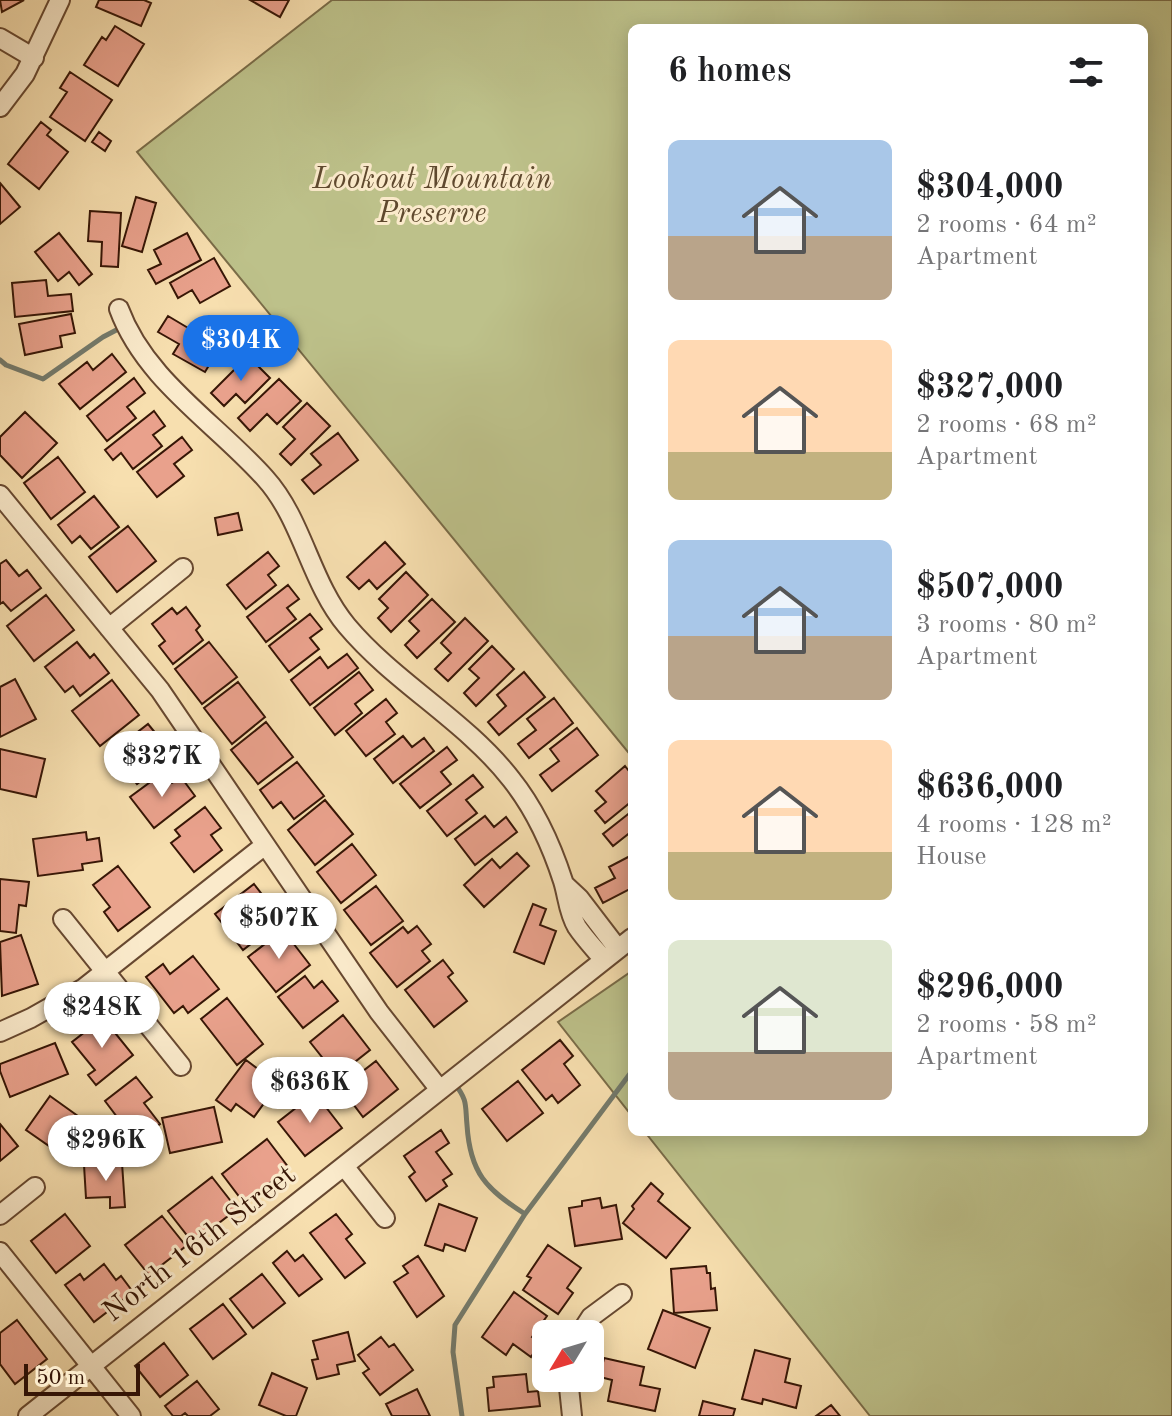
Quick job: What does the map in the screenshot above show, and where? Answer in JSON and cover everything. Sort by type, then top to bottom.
[{"type":"street","points":[[0,107],[34,58],[60,0]]},
{"type":"street","points":[[0,38],[34,58]]},
{"type":"street","points":[[119,309],[125,326],[136,342],[177,393],[251,464],[276,493],[330,604],[348,627],[493,756],[513,780],[533,808],[564,884],[568,907],[577,911],[597,938],[618,949]]},
{"type":"street","points":[[0,495],[185,724],[379,1012],[440,1090]]},
{"type":"street","points":[[109,628],[183,568]]},
{"type":"street","points":[[0,1032],[59,1003],[105,971],[265,845]]},
{"type":"street","points":[[63,919],[181,1066]]},
{"type":"street","name":"North 16th Street","points":[[28,1416],[618,949]]},
{"type":"street","points":[[344,1166],[385,1218]]},
{"type":"street","points":[[0,1215],[35,1187]]},
{"type":"street","points":[[0,1252],[131,1416]]},
{"type":"street","points":[[589,1320],[622,1294]]},
{"type":"street","points":[[569,1392],[572,1416]]},
{"type":"green space","name":"Lookout Mountain Preserve","points":[[332,0],[1172,0],[1172,1416],[870,1416],[648,1136],[1148,1136],[1148,24],[628,24],[628,752],[137,152]]},
{"type":"green space","points":[[628,974],[628,1111],[558,1022]]},
{"type":"building","points":[[0,0],[24,0],[2,12]]},
{"type":"building","points":[[99,0],[144,0],[151,3],[141,26],[96,7]]},
{"type":"building","points":[[250,0],[289,0],[280,17]]},
{"type":"building","points":[[115,26],[144,44],[118,86],[84,65],[102,37],[106,40]]},
{"type":"building","points":[[70,72],[112,100],[85,141],[50,117],[67,92],[60,88]]},
{"type":"building","points":[[41,122],[51,130],[47,135],[68,152],[39,189],[8,164]]},
{"type":"building","points":[[99,132],[111,141],[105,151],[92,142]]},
{"type":"building","points":[[0,183],[20,207],[0,224]]},
{"type":"building","points":[[136,197],[156,203],[142,252],[122,246]]},
{"type":"building","points":[[90,211],[121,213],[118,267],[101,266],[102,242],[88,241]]},
{"type":"building","points":[[59,233],[92,274],[79,285],[69,272],[58,281],[35,252]]},
{"type":"building","points":[[187,233],[201,260],[156,284],[148,270],[161,264],[154,250]]},
{"type":"building","points":[[214,258],[230,286],[200,303],[192,290],[178,298],[170,283]]},
{"type":"building","points":[[46,280],[48,296],[71,294],[73,311],[15,317],[12,283]]},
{"type":"building","points":[[71,314],[75,333],[60,336],[62,347],[25,355],[19,324]]},
{"type":"building","points":[[168,316],[220,347],[205,372],[173,354],[179,344],[158,332]]},
{"type":"building","points":[[112,354],[126,372],[80,409],[59,384],[87,362],[93,370]]},
{"type":"building","points":[[248,356],[270,378],[245,403],[236,394],[224,406],[211,393]]},
{"type":"building","points":[[134,378],[145,393],[127,407],[136,418],[107,441],[87,416]]},
{"type":"building","points":[[279,379],[301,401],[277,424],[267,414],[250,431],[238,418]]},
{"type":"building","points":[[307,403],[330,426],[291,465],[280,454],[295,439],[283,427]]},
{"type":"building","points":[[154,411],[165,426],[153,435],[162,446],[133,469],[121,453],[113,460],[105,450]]},
{"type":"building","points":[[25,412],[57,443],[22,478],[0,455],[0,437]]},
{"type":"building","points":[[338,433],[358,460],[314,494],[302,480],[321,465],[311,454]]},
{"type":"building","points":[[182,437],[192,450],[174,464],[184,476],[157,497],[137,472]]},
{"type":"building","points":[[58,457],[85,492],[51,519],[24,483]]},
{"type":"building","points":[[94,496],[119,527],[91,549],[80,536],[72,543],[58,525]]},
{"type":"building","points":[[238,513],[242,530],[218,535],[215,518]]},
{"type":"building","points":[[128,526],[156,561],[117,592],[89,557]]},
{"type":"building","points":[[385,542],[405,564],[377,589],[369,580],[359,589],[347,577]]},
{"type":"building","points":[[268,552],[279,566],[268,575],[276,585],[246,609],[227,585]]},
{"type":"building","points":[[6,560],[19,576],[27,570],[41,588],[11,611],[3,602],[0,604],[0,564]]},
{"type":"building","points":[[406,572],[428,595],[391,632],[378,618],[388,608],[379,599]]},
{"type":"building","points":[[288,585],[299,599],[287,608],[296,619],[266,642],[247,617]]},
{"type":"building","points":[[46,595],[74,630],[34,661],[7,626]]},
{"type":"building","points":[[432,599],[455,622],[417,658],[405,645],[419,631],[409,621]]},
{"type":"building","points":[[186,607],[200,626],[196,630],[203,640],[173,664],[159,646],[165,641],[152,624],[172,608],[177,614]]},
{"type":"building","points":[[310,614],[322,629],[310,638],[319,649],[289,672],[269,646]]},
{"type":"building","points":[[465,618],[488,641],[448,681],[435,669],[451,653],[441,643]]},
{"type":"building","points":[[77,642],[90,658],[94,654],[109,673],[80,696],[73,686],[65,692],[45,667]]},
{"type":"building","points":[[209,642],[237,677],[202,704],[175,669]]},
{"type":"building","points":[[492,646],[514,669],[476,706],[464,693],[479,678],[469,669]]},
{"type":"building","points":[[347,654],[358,668],[310,705],[291,680],[320,657],[328,668]]},
{"type":"building","points":[[359,672],[373,690],[355,704],[362,713],[335,735],[314,708]]},
{"type":"building","points":[[524,672],[545,697],[499,735],[488,722],[506,706],[497,695]]},
{"type":"building","points":[[15,679],[36,719],[0,737],[0,687]]},
{"type":"building","points":[[112,680],[139,715],[100,746],[72,711]]},
{"type":"building","points":[[238,682],[265,717],[232,744],[204,708]]},
{"type":"building","points":[[554,698],[573,723],[529,758],[518,744],[536,730],[527,719]]},
{"type":"building","points":[[386,699],[397,713],[386,722],[395,734],[366,756],[346,731]]},
{"type":"building","points":[[266,722],[293,757],[258,784],[231,750]]},
{"type":"building","points":[[148,724],[162,741],[154,747],[165,762],[137,784],[112,752]]},
{"type":"building","points":[[577,728],[598,755],[552,791],[540,775],[559,761],[550,749]]},
{"type":"building","points":[[403,736],[412,747],[424,738],[434,751],[393,783],[374,759]]},
{"type":"building","points":[[447,747],[457,760],[441,772],[451,784],[420,808],[400,784]]},
{"type":"building","points":[[0,749],[45,759],[36,797],[0,789]]},
{"type":"building","points":[[297,762],[324,796],[294,819],[281,802],[273,808],[260,790]]},
{"type":"building","points":[[625,766],[628,770],[628,804],[605,823],[595,811],[606,802],[596,791]]},
{"type":"building","points":[[164,772],[172,783],[181,777],[195,796],[154,828],[130,797]]},
{"type":"building","points":[[473,775],[483,787],[466,800],[477,813],[447,836],[427,811]]},
{"type":"building","points":[[325,800],[353,834],[315,865],[288,830]]},
{"type":"building","points":[[205,807],[221,828],[211,835],[222,850],[194,872],[171,843],[180,836],[175,830]]},
{"type":"building","points":[[628,814],[628,834],[613,846],[603,834]]},
{"type":"building","points":[[485,816],[494,827],[506,817],[517,832],[475,865],[455,839]]},
{"type":"building","points":[[86,832],[87,840],[99,838],[102,861],[82,864],[83,870],[38,876],[33,839]]},
{"type":"building","points":[[352,844],[376,875],[341,903],[317,872]]},
{"type":"building","points":[[517,853],[529,866],[484,907],[464,885],[492,859],[500,868]]},
{"type":"building","points":[[628,857],[628,890],[603,903],[595,888],[615,878],[609,867]]},
{"type":"building","points":[[118,866],[150,907],[118,931],[104,912],[110,907],[93,885]]},
{"type":"building","points":[[0,879],[29,882],[26,906],[19,905],[16,933],[0,931]]},
{"type":"building","points":[[254,884],[282,920],[243,950],[215,914]]},
{"type":"building","points":[[376,886],[403,921],[371,945],[344,910]]},
{"type":"building","points":[[533,904],[546,909],[540,925],[556,931],[544,964],[514,952]]},
{"type":"building","points":[[417,926],[431,944],[422,951],[430,961],[397,987],[370,953],[403,927],[408,933]]},
{"type":"building","points":[[283,930],[310,965],[276,992],[248,957]]},
{"type":"building","points":[[21,935],[38,984],[2,996],[0,942]]},
{"type":"building","points":[[193,956],[219,989],[188,1013],[183,1006],[174,1013],[146,977],[163,964],[170,974]]},
{"type":"building","points":[[443,960],[453,973],[448,977],[467,1001],[434,1027],[405,990]]},
{"type":"building","points":[[305,976],[314,988],[322,981],[338,1001],[303,1028],[278,997]]},
{"type":"building","points":[[227,998],[263,1044],[237,1065],[201,1019]]},
{"type":"building","points":[[343,1015],[370,1050],[337,1076],[310,1042]]},
{"type":"building","points":[[103,1018],[133,1055],[96,1085],[88,1075],[95,1070],[72,1042]]},
{"type":"building","points":[[560,1040],[573,1056],[564,1064],[580,1085],[558,1103],[552,1095],[546,1100],[522,1070]]},
{"type":"building","points":[[55,1043],[68,1074],[10,1097],[0,1064]]},
{"type":"building","points":[[246,1060],[278,1084],[254,1117],[236,1104],[231,1111],[216,1100]]},
{"type":"building","points":[[376,1061],[398,1089],[363,1117],[341,1088]]},
{"type":"building","points":[[136,1077],[152,1097],[144,1103],[160,1124],[136,1142],[105,1101]]},
{"type":"building","points":[[518,1081],[543,1113],[507,1141],[482,1109]]},
{"type":"building","points":[[315,1093],[342,1128],[305,1156],[278,1122]]},
{"type":"building","points":[[50,1096],[96,1129],[72,1162],[26,1130]]},
{"type":"building","points":[[214,1107],[222,1142],[170,1153],[162,1118]]},
{"type":"building","points":[[0,1124],[18,1146],[0,1161]]},
{"type":"building","points":[[441,1130],[449,1143],[436,1152],[452,1174],[443,1180],[447,1186],[426,1201],[409,1177],[415,1172],[404,1156]]},
{"type":"building","points":[[267,1139],[289,1168],[244,1203],[222,1174]]},
{"type":"building","points":[[122,1163],[125,1207],[110,1208],[110,1197],[86,1198],[84,1165]]},
{"type":"building","points":[[212,1177],[237,1209],[193,1243],[168,1211]]},
{"type":"building","points":[[651,1183],[663,1194],[658,1201],[690,1228],[666,1258],[623,1223]]},
{"type":"building","points":[[600,1198],[602,1208],[616,1205],[622,1239],[575,1246],[569,1208],[582,1206],[582,1201]]},
{"type":"building","points":[[439,1204],[477,1218],[465,1251],[445,1244],[443,1251],[425,1245]]},
{"type":"building","points":[[65,1214],[90,1246],[56,1273],[31,1241]]},
{"type":"building","points":[[336,1214],[352,1234],[346,1239],[365,1263],[345,1278],[310,1233]]},
{"type":"building","points":[[162,1216],[186,1246],[149,1275],[125,1245]]},
{"type":"building","points":[[548,1245],[581,1268],[567,1288],[573,1293],[558,1314],[523,1290],[531,1278],[527,1276]]},
{"type":"building","points":[[287,1251],[295,1261],[303,1255],[322,1279],[299,1296],[273,1263]]},
{"type":"building","points":[[418,1256],[444,1296],[417,1317],[394,1282],[408,1273],[403,1266]]},
{"type":"building","points":[[104,1264],[116,1280],[121,1276],[133,1292],[94,1322],[65,1285],[80,1274],[84,1280]]},
{"type":"building","points":[[706,1266],[707,1273],[710,1273],[711,1289],[715,1288],[717,1310],[674,1313],[671,1269]]},
{"type":"building","points":[[262,1274],[285,1303],[253,1328],[230,1299]]},
{"type":"building","points":[[514,1292],[547,1316],[544,1320],[532,1320],[531,1357],[513,1344],[506,1355],[482,1337]]},
{"type":"building","points":[[223,1304],[246,1334],[213,1359],[190,1329]]},
{"type":"building","points":[[663,1310],[710,1328],[695,1368],[648,1349]]},
{"type":"building","points":[[17,1320],[47,1359],[15,1384],[0,1364],[0,1333]]},
{"type":"building","points":[[348,1332],[355,1361],[337,1365],[339,1374],[317,1379],[312,1360],[318,1359],[313,1341]]},
{"type":"building","points":[[381,1337],[389,1347],[394,1344],[413,1370],[380,1395],[363,1373],[369,1369],[358,1355]]},
{"type":"building","points":[[164,1343],[188,1375],[160,1397],[135,1366]]},
{"type":"building","points":[[755,1350],[790,1359],[785,1382],[801,1386],[796,1408],[763,1399],[762,1404],[742,1399]]},
{"type":"building","points":[[604,1358],[644,1367],[640,1385],[660,1389],[655,1411],[608,1401],[612,1380],[604,1378]]},
{"type":"building","points":[[272,1373],[307,1388],[296,1416],[286,1416],[259,1405]]},
{"type":"building","points":[[526,1374],[528,1392],[538,1392],[540,1406],[489,1411],[487,1388],[494,1387],[493,1377]]},
{"type":"building","points":[[197,1381],[219,1409],[210,1416],[188,1416],[185,1413],[173,1416],[165,1406]]},
{"type":"building","points":[[417,1389],[430,1416],[392,1416],[386,1404]]},
{"type":"building","points":[[703,1401],[735,1409],[733,1416],[699,1416]]},
{"type":"building","points":[[831,1405],[840,1416],[816,1416]]},
{"type":"waterway","points":[[0,360],[43,379],[124,326]]},
{"type":"waterway","points":[[462,1416],[453,1352],[455,1325],[525,1214],[628,1076]]},
{"type":"waterway","points":[[455,1084],[465,1103],[469,1142],[476,1168],[490,1188],[525,1214]]}]
